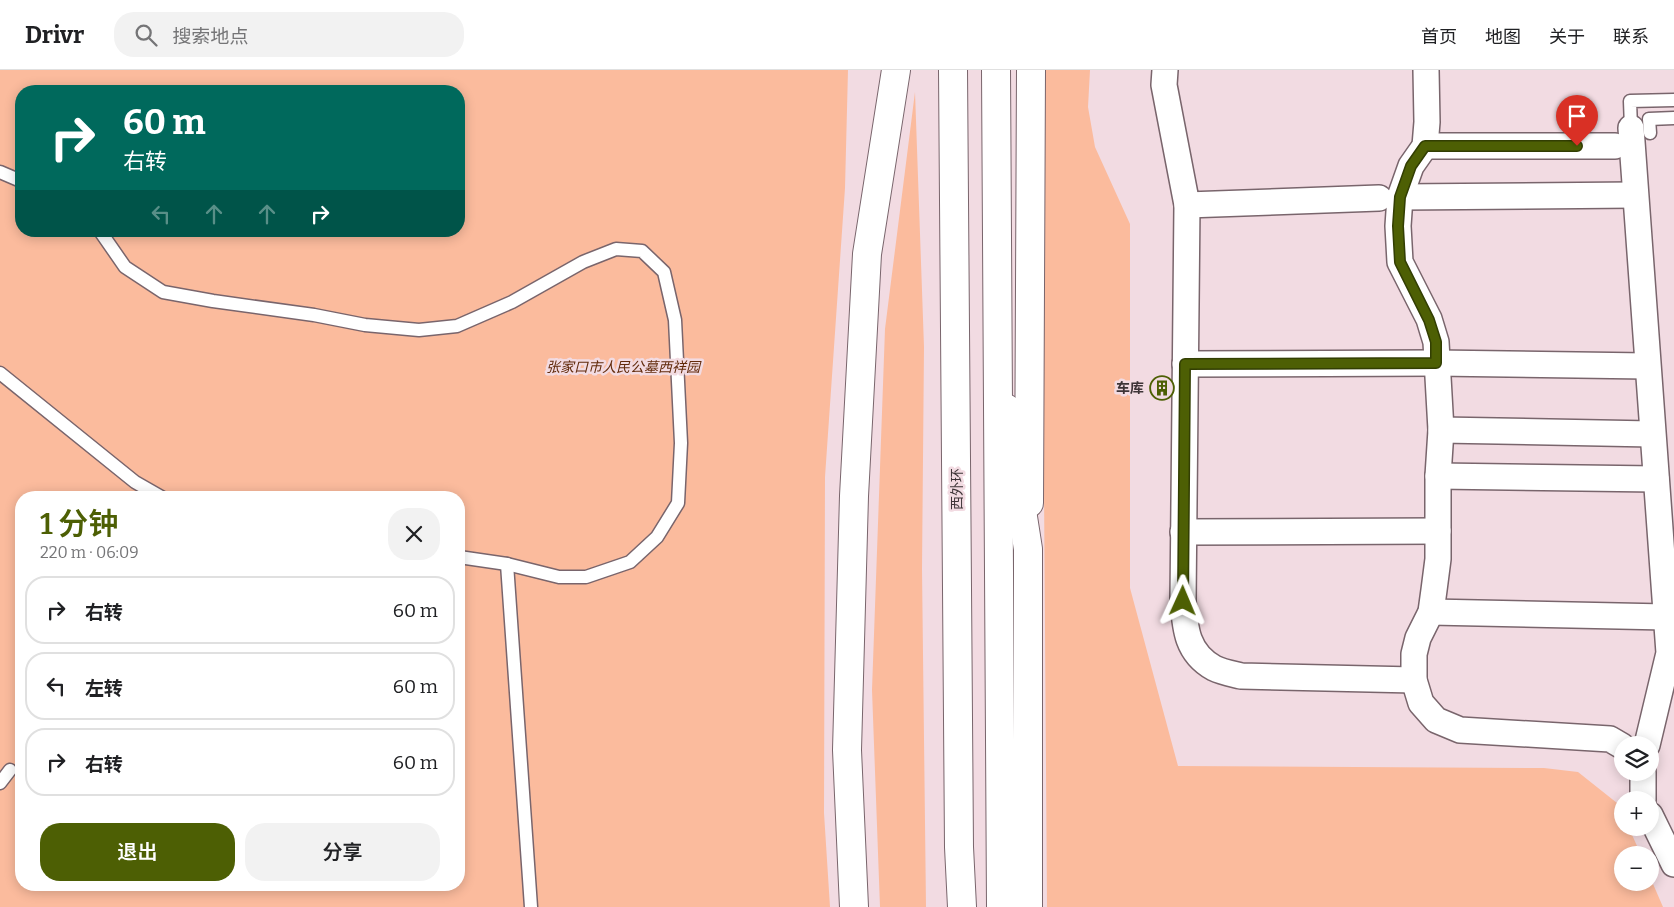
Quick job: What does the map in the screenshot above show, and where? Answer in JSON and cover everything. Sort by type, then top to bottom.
[{"type":"main road","points":[[880,168],[887,70]]},
{"type":"main road","points":[[854,907],[847,750],[854,506],[867,254],[896,70]]},
{"type":"main road","name":"西外环","points":[[953,70],[959,837],[962,907]]},
{"type":"main road","points":[[1028,907],[1031,70]]},
{"type":"main road","points":[[997,77],[1001,907]]},
{"type":"main road","points":[[998,359],[1028,549]]},
{"type":"street","points":[[1165,70],[1164,85],[1186,205],[1183,601],[1185,630],[1195,653],[1215,669],[1241,676],[1414,680]]},
{"type":"street","points":[[1389,198],[1425,146],[1427,122],[1426,70]]},
{"type":"street","points":[[1425,146],[1632,136],[1669,653],[1649,736]]},
{"type":"street","points":[[1186,205],[1389,198],[1635,195]]},
{"type":"street","points":[[1389,198],[1398,226],[1400,262],[1429,320],[1436,342],[1441,430],[1438,476],[1438,559],[1431,612],[1418,638],[1414,654],[1414,680],[1421,703],[1436,720],[1460,730],[1610,740],[1614,742]]},
{"type":"street","points":[[1185,364],[1436,363],[1647,366]]},
{"type":"street","points":[[1441,430],[1652,434]]},
{"type":"street","points":[[1438,476],[1656,479]]},
{"type":"street","points":[[1184,532],[1438,531]]},
{"type":"street","points":[[1431,612],[1666,617]]},
{"type":"street","points":[[1659,833],[1674,864]]},
{"type":"lane","points":[[1632,136],[1630,101],[1674,100]]},
{"type":"lane","points":[[1632,136],[1649,119],[1674,118]]},
{"type":"lane","points":[[0,172],[15,178]]},
{"type":"lane","points":[[104,237],[125,267],[163,292],[314,315],[365,325],[419,330],[457,326],[512,302],[583,262],[616,249],[642,251],[664,272],[674,320],[681,443],[678,503],[657,537],[630,562],[586,577],[559,577],[507,564],[465,558]]},
{"type":"lane","points":[[0,373],[135,482],[151,491]]},
{"type":"lane","points":[[507,564],[531,907]]},
{"type":"lane","points":[[0,782],[10,770]]},
{"type":"green space","name":"张家口市人民公墓西祥园","points":[[0,70],[848,70],[845,188],[825,477],[824,813],[830,907],[0,907]]},
{"type":"green space","points":[[1041,70],[1090,70],[1088,107],[1095,147],[1130,224],[1130,588],[1178,766],[1544,768],[1578,772],[1614,801],[1614,836],[1633,836],[1637,846],[1614,846],[1614,891],[1656,891],[1663,907],[1047,907]]},
{"type":"green space","points":[[915,92],[924,347],[922,569],[926,907],[880,907],[872,690],[885,329]]},
{"type":"place","name":"车库","points":[[1162,388]]},
{"type":"route","points":[[1183,601],[1185,364],[1436,363],[1436,342],[1429,320],[1400,262],[1398,226],[1400,197],[1411,166],[1425,146],[1577,146]]}]
